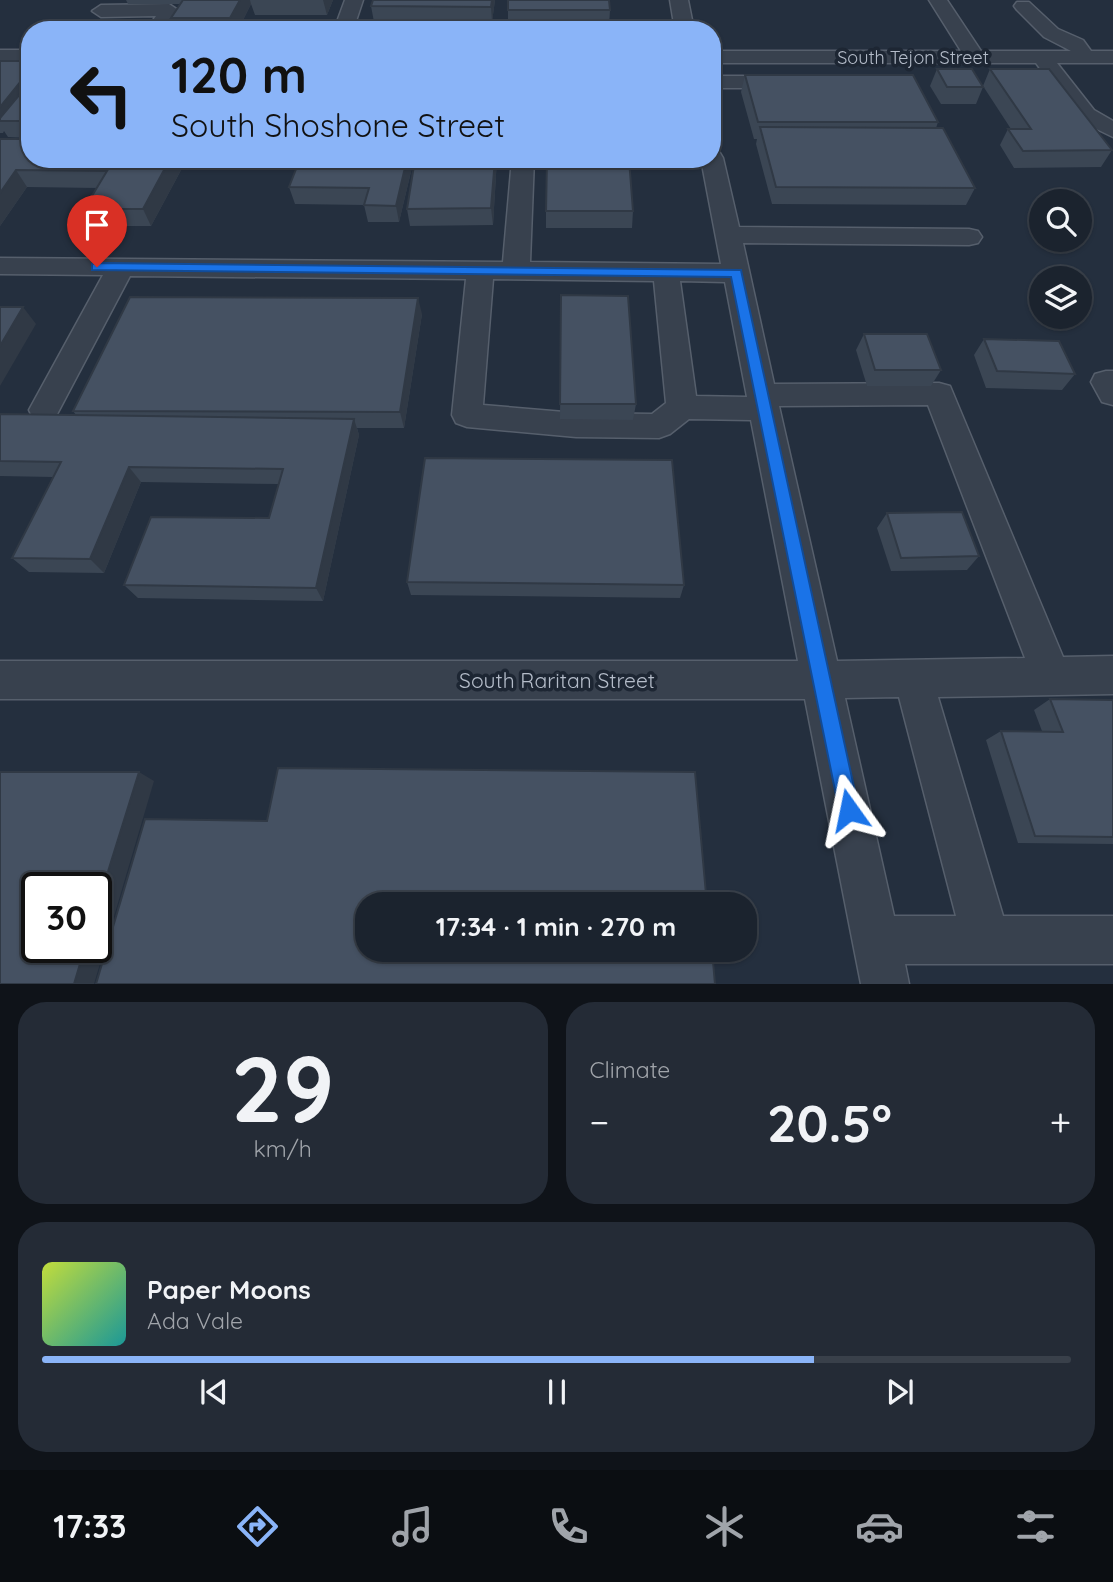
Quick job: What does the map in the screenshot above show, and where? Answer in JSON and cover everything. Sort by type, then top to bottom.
[{"type":"street","points":[[346,21],[354,0]]},
{"type":"street","points":[[679,0],[683,21]]},
{"type":"street","points":[[938,0],[975,57]]},
{"type":"street","points":[[93,21],[105,5],[169,10],[161,21]]},
{"type":"street","points":[[1023,6],[1051,33],[1076,44],[1085,57]]},
{"type":"street","points":[[0,56],[21,56]]},
{"type":"street","name":"South Tejon Street","points":[[721,57],[1113,57]]},
{"type":"street","points":[[860,57],[871,82]]},
{"type":"street","points":[[1042,57],[1086,115],[1113,130]]},
{"type":"street","points":[[721,82],[805,82]]},
{"type":"street","points":[[516,271],[522,168]]},
{"type":"street","points":[[714,168],[880,962],[986,940],[1113,940]]},
{"type":"street","points":[[728,235],[969,237]]},
{"type":"street","points":[[0,266],[736,273]]},
{"type":"street","points":[[44,410],[121,267]]},
{"type":"street","points":[[480,270],[467,415],[576,425],[659,426],[682,407],[939,394],[1051,676]]},
{"type":"street","points":[[666,272],[682,407]]},
{"type":"street","points":[[1113,382],[1106,382],[1113,394]]},
{"type":"street","name":"South Raritan Street","points":[[0,680],[822,680],[1113,675]]},
{"type":"street","points":[[913,678],[986,940]]},
{"type":"building","points":[[183,0],[240,0],[230,18],[171,18]]},
{"type":"building","points":[[373,0],[492,0],[491,7],[371,6]]},
{"type":"building","points":[[508,0],[609,0],[610,10],[508,10]]},
{"type":"building","points":[[0,61],[21,61],[21,81],[0,107]]},
{"type":"building","points":[[937,69],[972,69],[983,87],[947,87]]},
{"type":"building","points":[[990,69],[1049,69],[1112,150],[1023,151],[1008,129],[1031,129]]},
{"type":"building","points":[[745,75],[913,75],[938,122],[758,122]]},
{"type":"building","points":[[21,93],[21,121],[0,121]]},
{"type":"building","points":[[760,127],[943,128],[975,188],[776,187]]},
{"type":"building","points":[[0,139],[21,139],[21,168],[165,168],[143,209],[84,209],[107,171],[16,170],[0,193]]},
{"type":"building","points":[[296,168],[405,168],[396,206],[364,205],[369,188],[289,187]]},
{"type":"building","points":[[414,168],[494,168],[491,208],[407,209]]},
{"type":"building","points":[[547,168],[630,168],[633,211],[546,211]]},
{"type":"building","points":[[561,295],[628,296],[636,404],[560,404]]},
{"type":"building","points":[[130,297],[418,298],[400,412],[73,411]]},
{"type":"building","points":[[0,307],[23,307],[0,346]]},
{"type":"building","points":[[864,334],[927,334],[941,370],[875,370]]},
{"type":"building","points":[[984,339],[1059,341],[1075,374],[997,371]]},
{"type":"building","points":[[0,414],[354,419],[316,588],[124,585],[151,517],[269,518],[283,469],[129,467],[90,559],[12,558],[61,462],[0,461]]},
{"type":"building","points":[[425,458],[672,460],[684,585],[407,582]]},
{"type":"building","points":[[962,512],[979,556],[901,558],[887,513]]},
{"type":"building","points":[[1050,699],[1113,700],[1113,837],[1035,836],[1001,731],[1063,732]]},
{"type":"building","points":[[278,768],[695,772],[706,892],[355,892],[355,962],[713,962],[715,984],[96,984],[102,963],[112,963],[112,930],[145,819],[267,821]]},
{"type":"building","points":[[0,772],[139,772],[108,872],[21,872],[21,963],[80,963],[74,984],[0,984]]},
{"type":"route","points":[[97,267],[736,273],[849,810]]}]
